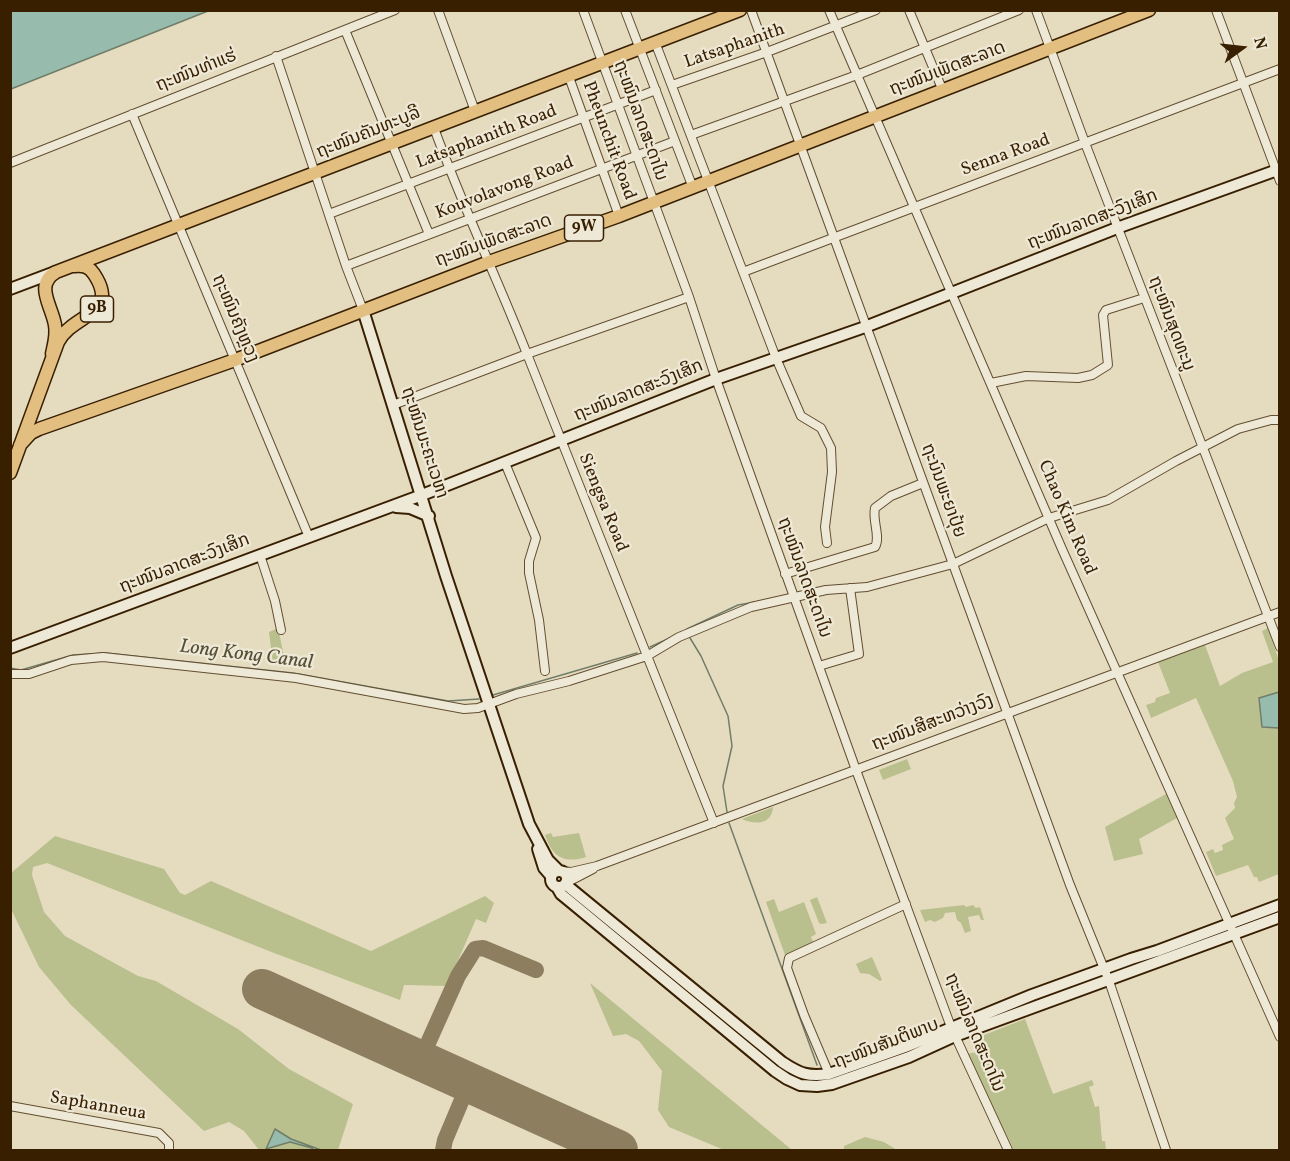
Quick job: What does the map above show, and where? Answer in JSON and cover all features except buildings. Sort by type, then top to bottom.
[{"type":"main road","name":"ຖະໜົນຄັນທະບູລີ","points":[[56,272],[740,10]]},
{"type":"main road","name":"ຖະໜົນເພັດສະລາດ","points":[[21,445],[31,433],[48,425],[235,360],[489,262],[619,216],[1149,10]]},
{"type":"main road","name":"9B","points":[[52,354],[66,330],[74,322],[96,310],[102,300],[101,289],[92,272],[83,266],[71,266]]},
{"type":"main road","points":[[46,296],[46,283],[56,272]]},
{"type":"main road","name":"9B","points":[[10,473],[52,354],[56,331],[46,296]]},
{"type":"main road","points":[[33,408],[34,420],[48,425]]},
{"type":"street","name":"ຖະໜົນທ່າແຮ່","points":[[10,163],[395,10]]},
{"type":"street","points":[[438,10],[475,111]]},
{"type":"street","name":"ຖະໜົນລາດສະດາໄນ","points":[[582,10],[688,297],[856,770],[953,1031],[1008,1150]]},
{"type":"street","points":[[625,10],[693,188]]},
{"type":"street","name":"ຖະນົນພະຍາປຸ້ຍ","points":[[751,10],[1070,885],[1104,969],[1167,1150]]},
{"type":"street","name":"Chao Kim Road","points":[[828,10],[1049,519],[1280,1037]]},
{"type":"street","name":"Latsaphanith","points":[[672,85],[836,27],[876,10]]},
{"type":"street","points":[[909,10],[943,91]]},
{"type":"street","points":[[691,135],[857,75],[1019,10]]},
{"type":"street","name":"ຖະໜົນສຸດທະນູ","points":[[1036,10],[1084,143],[1280,647]]},
{"type":"street","points":[[1216,10],[1241,83],[1278,174]]},
{"type":"street","points":[[345,30],[429,234]]},
{"type":"street","points":[[655,42],[776,358],[801,416],[821,428],[831,448],[832,472],[825,527],[827,543]]},
{"type":"street","name":"ຖະໜົນມະຄະເວຫາ","points":[[276,56],[346,266],[363,310],[529,824],[538,840],[537,848],[542,865],[567,877],[563,885]]},
{"type":"street","name":"Senna Road","points":[[743,272],[1280,69]]},
{"type":"street","name":"Pheunchit Road","points":[[568,77],[619,216]]},
{"type":"street","name":"Latsaphanith Road","points":[[329,214],[656,90]]},
{"type":"street","name":"ຖະໜົນຄັງຫຼວງ","points":[[132,114],[309,537]]},
{"type":"street","name":"Siengsa Road","points":[[434,128],[469,219],[527,354],[714,823]]},
{"type":"street","name":"Kouvolavong Road","points":[[346,266],[675,141]]},
{"type":"street","name":"ຖະໜົນລາດສະວົງເສິກ","points":[[10,648],[422,495],[716,380],[866,327],[1117,228],[1278,174]]},
{"type":"street","name":"ຖະໜົນຄັນທະບູລີ","points":[[10,289],[56,272]]},
{"type":"street","points":[[22,285],[35,285],[46,296]]},
{"type":"street","points":[[393,405],[527,354],[688,297]]},
{"type":"street","points":[[991,383],[1026,376],[1067,379],[1092,375],[1108,365],[1103,315],[1106,310],[1144,298]]},
{"type":"street","points":[[10,674],[29,674],[71,660],[103,657],[296,678],[464,709],[478,708],[516,694],[569,681],[647,656],[679,638],[751,607],[826,590],[867,587],[952,564],[1049,519],[1108,500],[1202,447],[1239,429],[1271,420],[1280,420]]},
{"type":"street","points":[[505,463],[536,538],[529,561],[529,573],[539,620],[545,671]]},
{"type":"street","points":[[785,574],[875,547],[878,542],[873,516],[874,508],[891,496],[923,483]]},
{"type":"street","points":[[390,507],[410,508],[429,516]]},
{"type":"street","points":[[260,555],[275,601],[281,630]]},
{"type":"street","points":[[819,666],[859,654],[850,588]]},
{"type":"street","name":"ຖະໜົນສີສະຫວ່າງວົງ","points":[[597,866],[1280,612]]},
{"type":"street","points":[[557,873],[597,866]]},
{"type":"street","points":[[563,885],[597,866]]},
{"type":"street","name":"ຖະໜົນສັນຕິພາບ","points":[[1280,905],[1104,969],[953,1031],[909,1057],[832,1084],[817,1086],[800,1085],[775,1071],[561,894],[563,885],[782,1062],[803,1075],[817,1076],[829,1074],[905,1047],[953,1031],[1108,981],[1280,917]]},
{"type":"street","points":[[829,1074],[804,1015],[787,968],[787,961],[789,958],[906,904]]},
{"type":"street","name":"Saphanneua","points":[[10,1106],[159,1133],[169,1143],[169,1150]]},
{"type":"shaded area","points":[[11,10],[208,10],[208,11],[11,89]]},
{"type":"shaded area","points":[[278,628],[286,665],[273,664],[269,632]]},
{"type":"shaded area","points":[[1268,628],[1279,661],[1279,692],[1259,698],[1262,727],[1279,728],[1279,874],[1259,882],[1248,865],[1216,876],[1206,852],[1213,849],[1215,853],[1223,850],[1222,845],[1234,839],[1225,818],[1235,808],[1234,803],[1237,797],[1233,781],[1196,698],[1151,718],[1146,705],[1170,693],[1158,662],[1205,645],[1220,686],[1242,673],[1273,662],[1262,631]]},
{"type":"shaded area","points":[[1279,692],[1279,728],[1262,727],[1259,698]]},
{"type":"shaded area","points":[[907,759],[911,769],[883,780],[879,770]]},
{"type":"shaded area","points":[[1166,794],[1177,818],[1139,839],[1143,854],[1114,861],[1105,827]]},
{"type":"shaded area","points":[[773,807],[772,813],[762,822],[742,819]]},
{"type":"shaded area","points":[[551,833],[553,837],[579,833],[586,857],[571,860],[560,857],[551,849],[545,835]]},
{"type":"shaded area","points":[[55,836],[164,869],[180,893],[185,895],[211,881],[371,951],[485,896],[494,903],[486,923],[476,919],[447,986],[404,985],[400,1000],[47,863],[33,867],[32,875],[44,912],[65,936],[138,976],[156,981],[238,1029],[289,1069],[353,1104],[338,1150],[259,1150],[244,1131],[229,1122],[204,1131],[71,1005],[39,967],[11,909],[11,873]]},
{"type":"shaded area","points":[[817,897],[827,923],[819,923],[810,900]]},
{"type":"shaded area","points":[[774,899],[779,912],[804,902],[816,934],[811,937],[814,944],[785,955],[766,902]]},
{"type":"shaded area","points":[[964,905],[980,907],[984,920],[981,920],[979,915],[968,917],[971,931],[965,933],[955,912],[945,913],[943,918],[935,922],[930,920],[925,922],[920,910]]},
{"type":"shaded area","points":[[872,957],[882,980],[880,981],[869,974],[860,973],[856,964]]},
{"type":"shaded area","points":[[590,983],[792,1150],[724,1150],[669,1127],[658,1110],[662,1071],[639,1041],[626,1034],[613,1036]]},
{"type":"shaded area","points":[[1025,1019],[1053,1094],[1092,1080],[1094,1085],[1089,1087],[1095,1107],[1099,1106],[1102,1141],[1105,1141],[1106,1150],[1014,1150],[966,1054],[983,1051],[979,1037]]},
{"type":"shaded area","points":[[275,1129],[291,1139],[321,1150],[313,1150],[290,1142],[266,1149]]},
{"type":"shaded area","points":[[865,1137],[884,1142],[897,1150],[844,1150],[844,1146]]},
{"type":"waterway","name":"Long Kong Canal","points":[[819,588],[841,585]]},
{"type":"waterway","name":"Long Kong Canal","points":[[687,629],[738,605],[761,601]]},
{"type":"waterway","name":"Long Kong Canal","points":[[650,647],[672,637]]},
{"type":"waterway","points":[[690,638],[701,656],[728,716],[732,746],[723,786],[727,812]]},
{"type":"waterway","name":"Long Kong Canal","points":[[10,668],[21,670],[73,655],[106,653],[293,673],[448,701],[479,699]]},
{"type":"waterway","name":"Long Kong Canal","points":[[493,695],[637,653]]},
{"type":"waterway","points":[[729,823],[817,1065]]},
{"type":"taxiway","points":[[420,1061],[458,976],[475,949],[483,948],[536,970]]},
{"type":"taxiway","points":[[443,1150],[469,1083]]},
{"type":"runway","points":[[262,989],[618,1150]]}]
